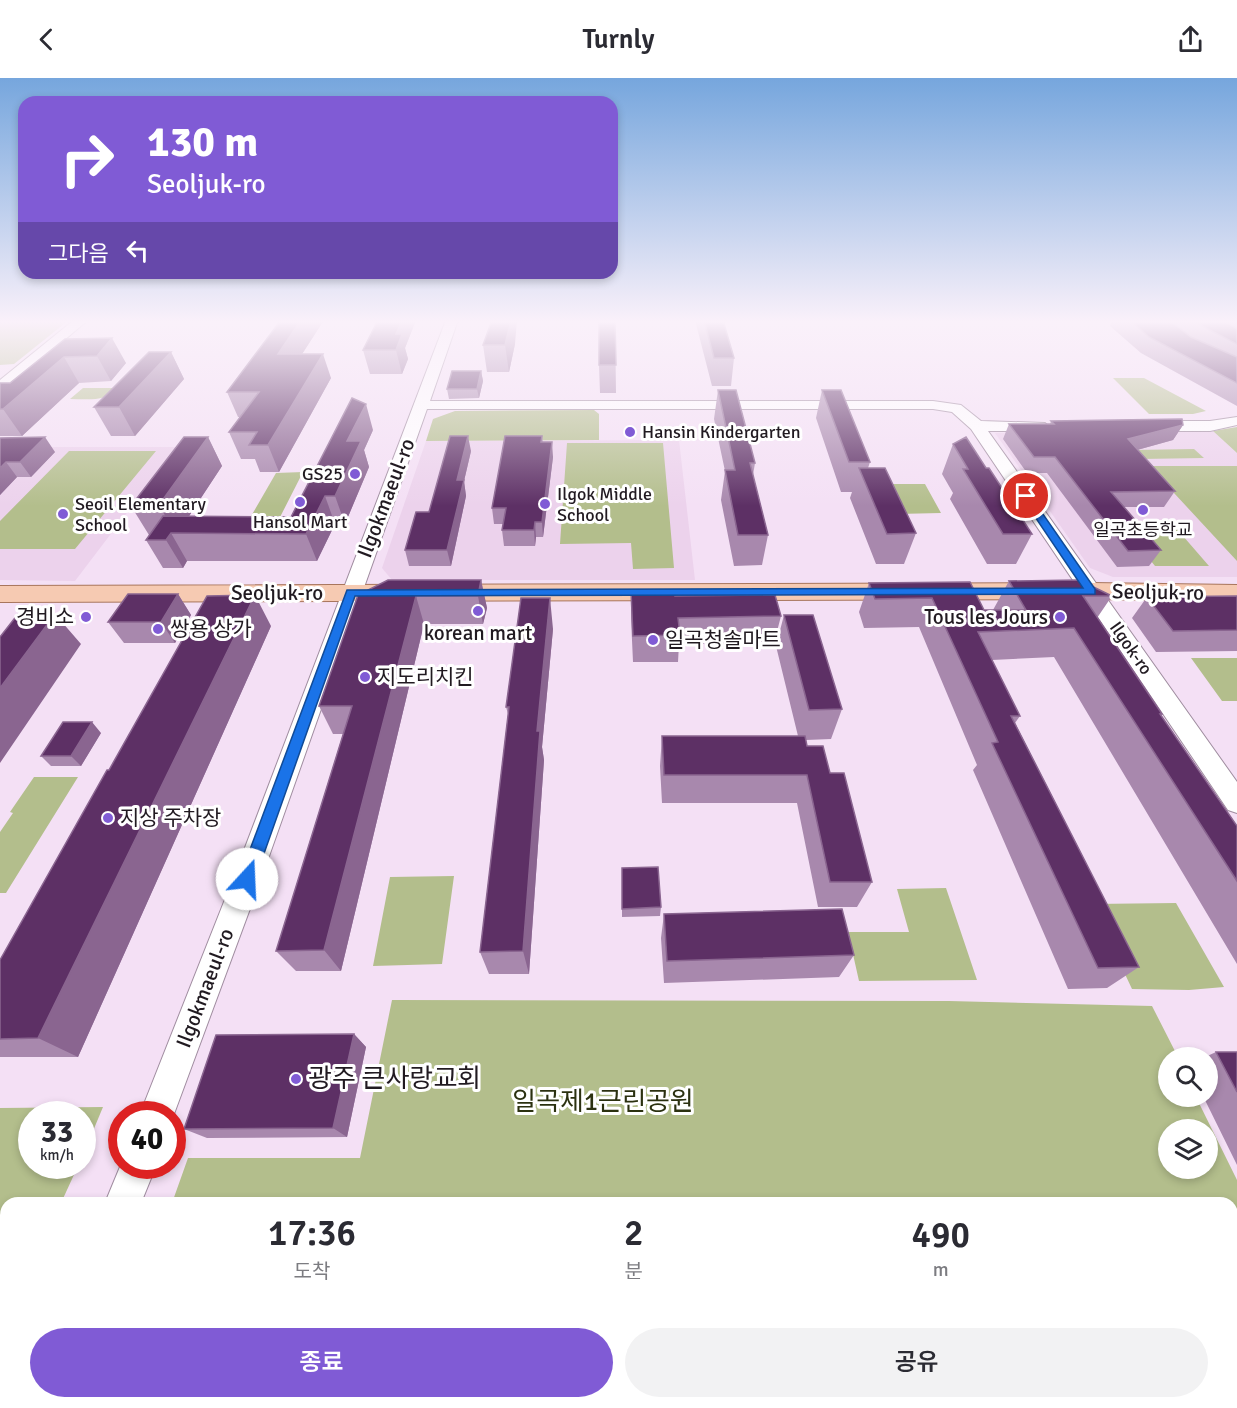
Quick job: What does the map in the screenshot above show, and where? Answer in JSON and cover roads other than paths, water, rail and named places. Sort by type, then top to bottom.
[{"type":"main road","name":"Seoljuk-ro","points":[[0,594],[1091,591],[1237,593]]},
{"type":"street","name":"Ilgokmaeul-ro","points":[[162,1101],[247,879],[429,382]]},
{"type":"street","name":"Ilgok-ro","points":[[420,405],[933,405],[956,408],[977,426],[1237,802]]},
{"type":"street","points":[[1140,426],[1210,426],[1237,421]]},
{"type":"street","points":[[977,426],[1058,426]]},
{"type":"street","points":[[125,1197],[133,1179]]},
{"type":"place","name":"Hansin Kindergarten","points":[[630,432]]},
{"type":"place","name":"GS25","points":[[355,474]]},
{"type":"place","name":"Hansol Mart","points":[[300,502]]},
{"type":"place","name":"Ilgok Middle School","points":[[545,504]]},
{"type":"place","name":"일곡초등학교","points":[[1143,510]]},
{"type":"place","name":"Seoil Elementary School","points":[[63,514]]},
{"type":"place","name":"korean mart","points":[[478,611]]},
{"type":"place","name":"경비소","points":[[86,617]]},
{"type":"place","name":"Tous les Jours","points":[[1060,617]]},
{"type":"place","name":"쌍용 상가","points":[[158,629]]},
{"type":"place","name":"일곡청솔마트","points":[[653,640]]},
{"type":"place","name":"지도리치킨","points":[[365,677]]},
{"type":"place","name":"지상 주차장","points":[[108,818]]},
{"type":"place","name":"광주 큰사랑교회","points":[[296,1079]]},
{"type":"park label","name":"일곡제1근린공원","points":[[603,1102]]}]
